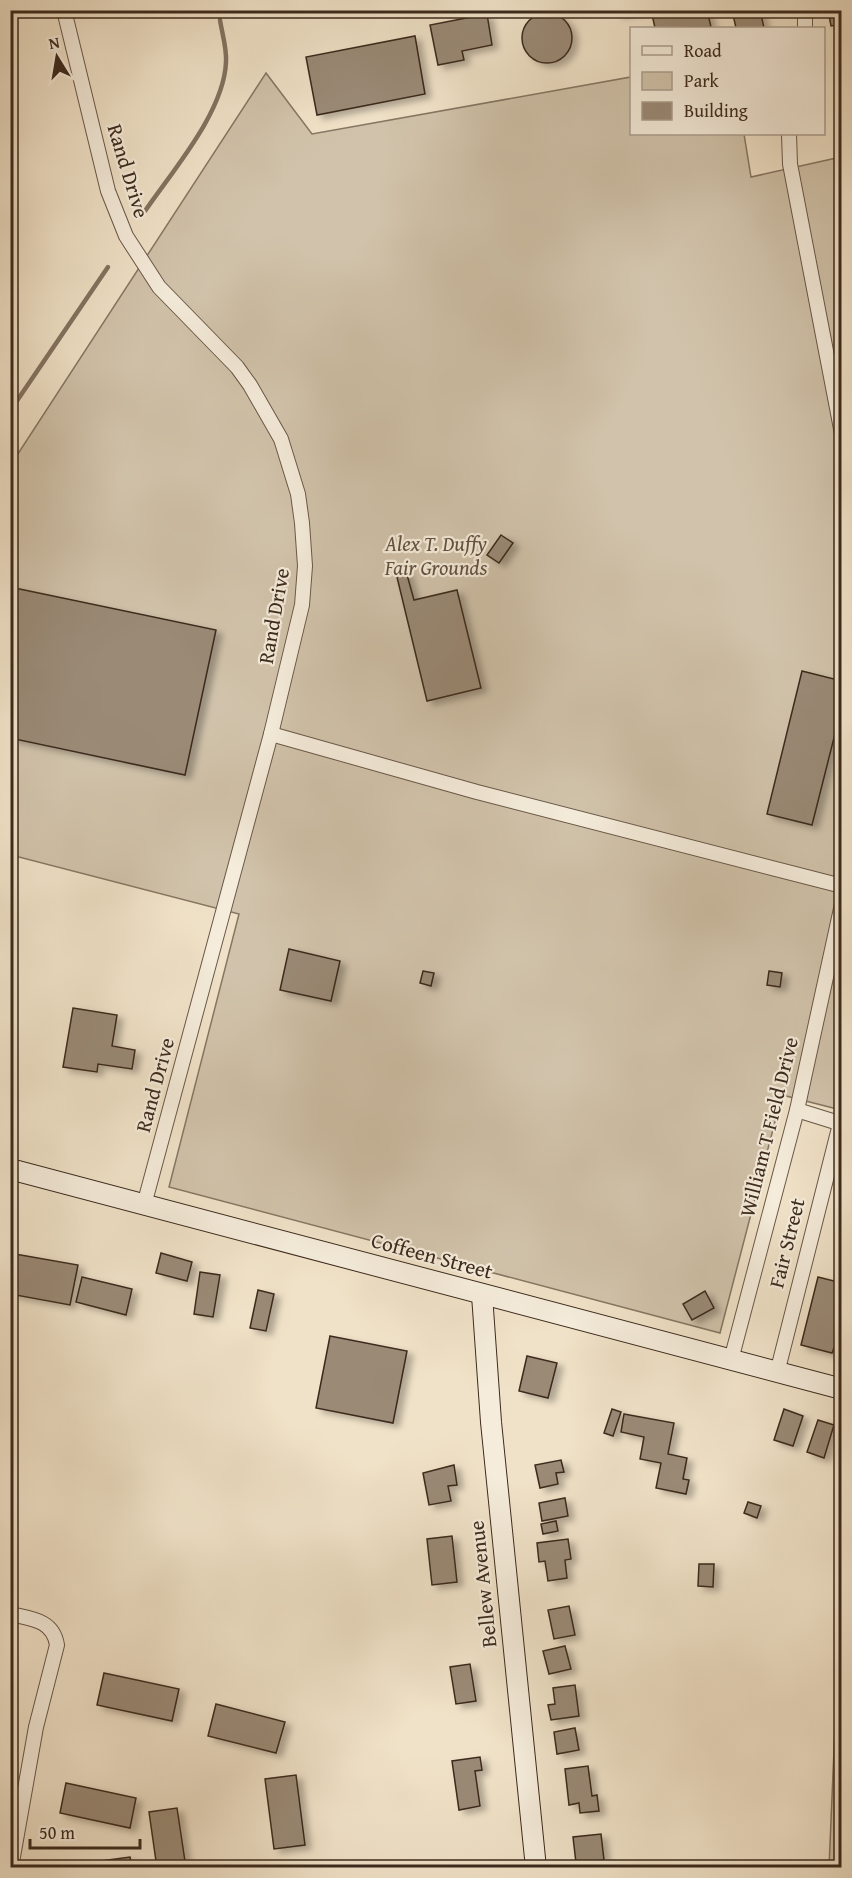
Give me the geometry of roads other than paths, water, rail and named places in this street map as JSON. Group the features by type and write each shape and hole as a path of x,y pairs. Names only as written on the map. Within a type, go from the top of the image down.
{"main road":[{"name":"Coffeen Street","path":"10,1169 842,1389"},
{"name":"Bellew Avenue","path":"482,1294 491,1422 536,1868"}],"street":[{"name":"Rand Drive","path":"64,10 108,191 126,236 159,287 237,368 250,385 281,439 298,494 305,566 302,604 271,734 144,1205"},
{"path":"805,10 805,27"},
{"path":"789,135 790,164 842,434"},
{"path":"271,734 466,789 842,886"},
{"name":"William T Field Drive","path":"731,1360 797,1110 842,904"},
{"path":"797,1110 841,1124"},
{"name":"Fair Street","path":"777,1373 841,1124"},
{"path":"10,1614 47,1624 55,1632 57,1645 36,1727 11,1868"}],"waterway":[{"path":"145,211 195,140 216,101 223,81 226,62 220,20"},
{"path":"10,411 108,267"}],"park label":[{"name":"Alex T. Duffy Fair Grounds","path":"436,556"}]}
